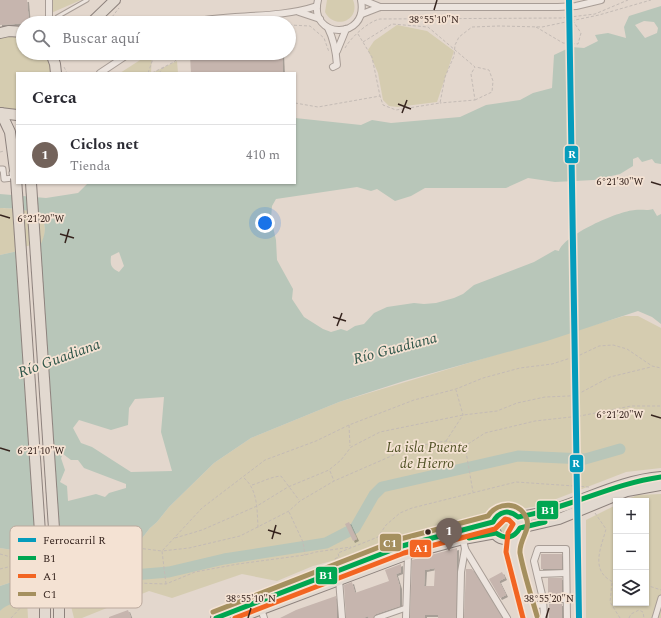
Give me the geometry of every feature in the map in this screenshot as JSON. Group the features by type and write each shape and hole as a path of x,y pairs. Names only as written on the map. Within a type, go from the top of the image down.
{"main road":[{"path":"101,16 117,4"},
{"path":"0,33 16,32"},
{"path":"55,60 57,72"},
{"path":"0,115 16,115"},
{"path":"0,115 10,132 16,178"},
{"path":"16,184 40,526"},
{"path":"31,184 54,526"},
{"path":"216,618 326,574 402,546 493,522 497,514 501,512 510,512 518,517 544,514 619,485 642,478 661,477"},
{"path":"238,618 263,613 339,579 408,554 500,536 559,518 627,491 661,485"},
{"path":"513,552 518,531 518,517"},
{"path":"493,522 500,536 513,552 530,618"}],"street":[{"path":"49,0 50,16"},
{"path":"362,14 362,0 380,7 558,7 576,6 601,0"},
{"path":"245,16 299,12 317,3 320,19"},
{"path":"328,28 340,30 346,29 353,26 362,14 380,7"},
{"path":"299,12 320,19 328,28 333,38 336,52 337,65 333,67"},
{"path":"336,52 339,41 346,29"},
{"path":"102,72 120,60"},
{"path":"0,115 6,125 8,134 13,178 4,179 3,169 0,169"},
{"path":"16,118 8,117 14,131 16,151"},
{"path":"460,618 461,572 464,544"},
{"path":"464,544 507,618"},
{"path":"544,618 543,602 534,561 538,549 566,549 567,618"},
{"path":"406,618 408,554"},
{"path":"538,574 566,573"},
{"path":"339,579 342,618"},
{"path":"655,618 661,598"},
{"path":"527,607 543,602 566,599"},
{"path":"377,618 406,608"}],"lane":[{"path":"59,16 87,0"}],"path":[{"path":"296,25 310,26 324,38 328,51 343,52 352,38 369,23 380,19 562,18 595,14 628,0"},
{"path":"440,103 445,77 454,56 454,45 459,37 472,27 535,26 573,21 651,0"},
{"path":"112,16 117,4"},
{"path":"535,26 563,43 578,44 581,33 573,21"},
{"path":"358,34 372,57 382,105 396,110 440,103 475,100 492,92 493,80 489,70 474,67 428,27 392,24 363,42"},
{"path":"148,72 153,60"},
{"path":"154,72 176,60"},
{"path":"160,72 164,66"},
{"path":"474,67 471,74 475,100"},
{"path":"296,103 318,107 380,96"},
{"path":"162,551 202,508 265,460 316,441 349,424 414,400 456,389 483,378 520,368 552,364 580,355 599,346 612,345 627,349 652,366 661,368"},
{"path":"175,538 202,530 257,506 288,487 329,470 341,460 350,447 380,432 463,415 496,411 545,397 568,396 580,393 610,377 652,366"},
{"path":"446,442 463,415 456,389"},
{"path":"142,549 162,551 189,548 240,536 289,511 300,501 334,481 412,446 446,442 465,446 485,433 535,421 580,416 630,406 661,406"},
{"path":"349,424 350,447"},
{"path":"465,446 473,492"},
{"path":"329,470 334,481"},
{"path":"252,485 264,482 272,477 280,476 300,501"},
{"path":"243,478 252,485 257,506 258,528"},
{"path":"142,583 166,584 195,572 266,559 305,555 351,547 378,537 386,525 400,513 412,508 516,482 596,488"},
{"path":"592,505 595,514 606,529 598,562 599,569 603,575 612,582 610,602 620,618"},
{"path":"289,511 303,542 305,555"},
{"path":"329,565 335,563 334,559 339,557 338,553 348,550 351,547"},
{"path":"162,551 166,584"},
{"path":"0,554 10,556"},
{"path":"0,569 10,566"},
{"path":"649,585 661,590"},
{"path":"629,618 631,614 639,610 643,612 644,618"}],"green space":[{"path":"52,0 81,0 51,13"},
{"path":"327,0 353,0 355,7 350,18 346,21 340,22 329,18 325,12"},
{"path":"397,25 427,31 454,51 437,102 397,107 389,106 383,100 378,73 368,50 374,41"},
{"path":"16,36 16,60 48,60 49,62 51,72 16,72 16,110 0,107 0,38"},
{"path":"140,60 152,60 151,72 122,72"},
{"path":"177,61 178,72 154,72"},
{"path":"0,208 19,209 35,214 41,218 44,224 45,233 42,244 0,255"},
{"name":"La isla Puente de Hierro","path":"624,316 638,316 661,328 661,468 626,472 538,506 521,509 510,502 489,508 481,521 313,566 277,581 242,574 172,598 149,591 142,594 142,538 169,507 214,463 251,438 339,402"},
{"path":"661,494 661,618 586,618 586,520 613,506 613,606 649,606 649,498 630,498 637,495"},
{"path":"506,516 512,519 515,525 512,531 506,534 500,531 497,525 500,519"},
{"path":"0,548 10,550 10,583 0,586"},
{"path":"10,604 10,608 27,608 28,618 0,618 0,611 5,605"},
{"name":"La isla Puente de Hierro","path":"72,608 107,608 82,618 74,618"}],"water":[{"name":"Río Guadiana","path":"661,6 661,164 655,163 652,159 642,162 638,157 633,159 633,166 620,174 594,180 555,182 528,178 506,188 425,188 411,196 395,201 377,189 371,191 357,187 276,199 272,206 271,218 276,240 277,260 293,289 292,299 304,317 323,329 331,332 341,329 347,331 355,326 364,324 374,313 387,307 414,303 436,303 454,298 463,294 474,285 534,262 555,250 559,251 563,245 581,231 605,219 627,211 653,209 657,216 661,214 661,324 652,317 638,311 547,341 404,381 339,402 251,438 214,463 169,507 142,538 142,526 10,526 10,550 0,548 0,255 27,249 41,244 45,233 44,224 41,218 35,214 19,209 0,208 0,194 46,198 78,193 87,184 296,184 296,118 361,125 372,120 391,123 460,117 486,105 520,100 533,93 552,88 554,55 571,47 584,48 598,41 595,35 608,33 626,38 624,27 629,16","holes":["644,21 654,22 658,28 657,33 645,38 635,25","119,252 124,266 119,272 114,269 111,262 111,256","164,397 161,432 172,471 131,472 92,447 81,443 73,428 79,420 111,430 128,425 129,408 135,399","63,454 71,460 78,460 84,468 126,484 126,488 109,493 105,497 96,494 68,501 67,486 60,482 65,470 61,458"]},
{"path":"10,583 10,605 0,611 0,586"}],"pier":[{"path":"38,243 57,526 36,526 17,249"}],"building":[{"path":"0,0 27,0 28,16 16,16 16,24 0,25"},
{"path":"190,60 282,60 283,72 191,72"},
{"path":"349,522 357,539 353,541 345,524"},
{"path":"457,548 456,618 438,618 438,615 425,615 425,618 410,618 412,560","holes":["435,568 434,586 424,586 425,570"]},
{"path":"541,554 562,554 562,569 541,569"},
{"path":"401,564 401,572 396,574 400,587 400,606 376,614 373,618 369,618 368,616 363,618 346,618 344,585 352,582 355,593 389,581 385,570"},
{"path":"466,569 472,569 502,618 464,618"},
{"path":"502,572 505,578 499,581 506,595 500,598 489,579"},
{"path":"548,578 562,578 562,594 548,594"},
{"path":"336,596 337,618 280,618 296,610"},
{"path":"549,604 562,604 562,618 549,618"},
{"path":"128,610 131,618 109,618 109,617"}],"waterway":[{"path":"142,574 169,572 224,559 326,543 355,528 374,495 382,487 518,456 585,459 620,449"}],"rail line":[{"name":"R","path":"569,0 579,618"}],"transit line":[{"name":"B1","path":"216,618 402,546 493,522 498,515 504,512 515,514 518,517 536,513 624,485 661,477"},
{"name":"C1","path":"213,612 400,539 488,516 497,508 509,505 520,509 527,520 528,524 521,544 520,553 537,616"},
{"name":"A1","path":"235,618 404,553 495,529 505,519 509,520 513,524 508,533 506,552 523,618"},
{"name":"B1","path":"469,538 496,533 503,537 510,537 520,528 545,522"}],"place":[{"name":"Ciclos net","path":"449,551"}]}
